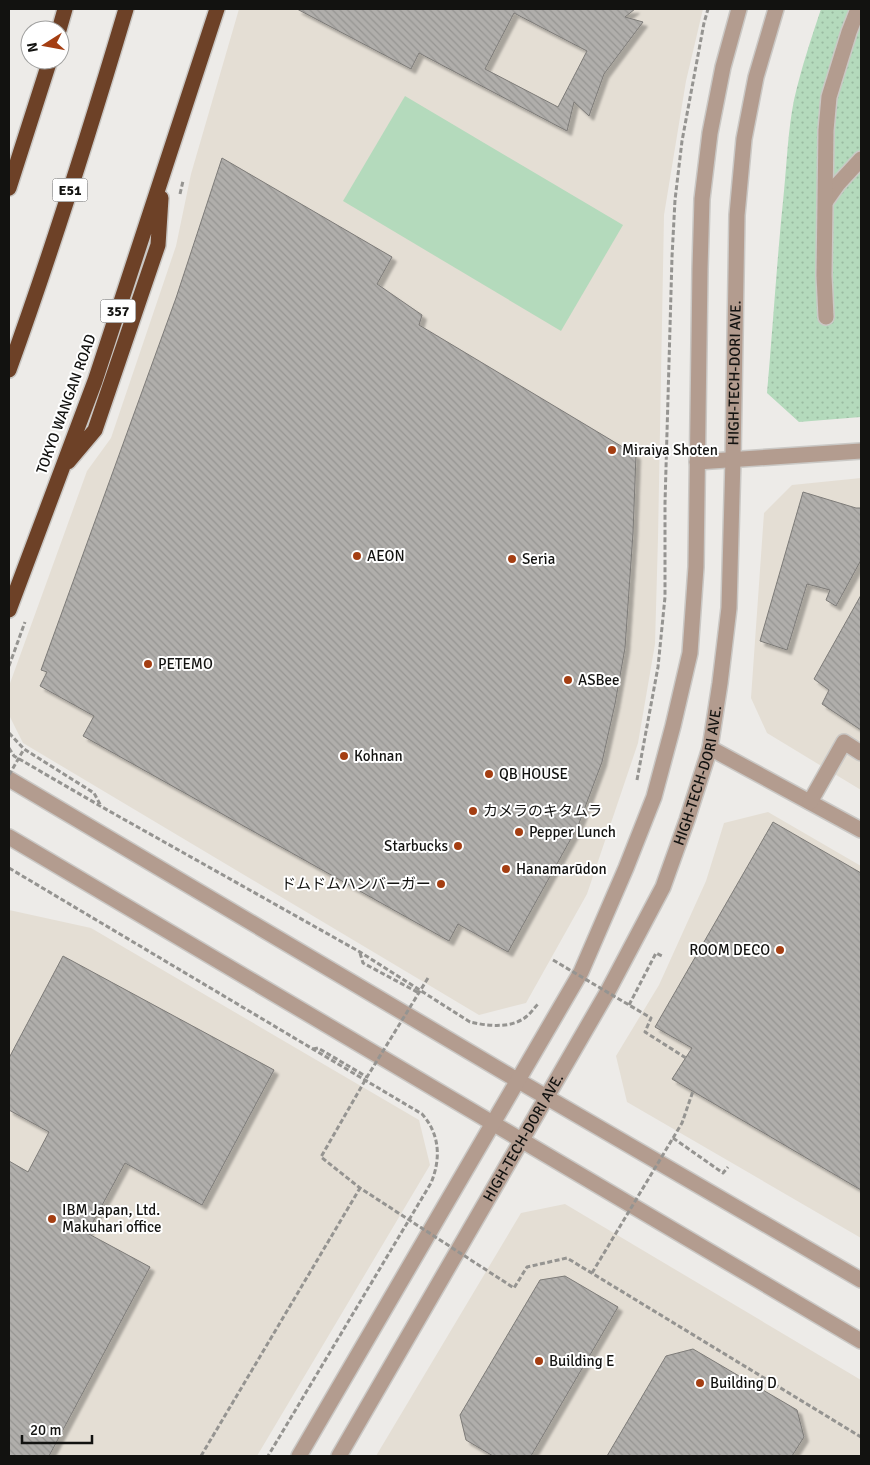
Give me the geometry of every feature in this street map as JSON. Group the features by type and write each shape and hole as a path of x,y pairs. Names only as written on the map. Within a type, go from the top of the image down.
{"highway":[{"name":"E51","path":"9,370 37,293 126,9"},
{"name":"TOKYO WANGAN ROAD","path":"9,610 95,382 218,9"},
{"path":"9,188 47,70"}],"street":[{"path":"300,1456 580,972 626,868 654,796 690,653 696,568 702,199 710,133 723,67 740,9"},
{"name":"HIGH-TECH-DORI AVE.","path":"339,1456 608,991 663,887 710,748 729,608 738,205 744,139 754,86 776,9"},
{"path":"826,317 824,276 826,130 829,97 855,32 858,9"},
{"path":"826,201 838,184 861,159"},
{"path":"697,462 861,451"},
{"path":"810,802 844,742 861,753"},
{"path":"710,748 861,830"},
{"path":"9,779 517,1080 861,1280"},
{"path":"9,837 861,1341"}],"path":[{"path":"636,783 658,667 665,597 665,503 675,200 682,141 708,9"},
{"path":"9,733 24,749 94,793 102,807"},
{"path":"9,748 14,756 360,952 470,1022 492,1026 512,1023 525,1018 542,1000"},
{"path":"9,775 24,749"},
{"path":"9,868 422,1114 430,1124 438,1152 436,1172 431,1183 268,1456"},
{"path":"360,952 363,964 419,993"},
{"path":"629,1005 656,953 662,956"},
{"path":"552,960 652,1018 645,1032 686,1058"},
{"path":"559,970 564,962"},
{"path":"428,978 320,1157 360,1188 514,1288 527,1266 567,1258 861,1436"},
{"path":"313,1049 318,1048 367,1077"},
{"path":"592,1273 682,1123 693,1091"},
{"path":"673,1138 723,1173 728,1166"},
{"path":"202,1456 360,1188"}],"shaded area":[{"path":"239,9 703,9 686,81 664,215 655,644 638,743 587,894 526,1003 479,1015 23,743 9,715 9,686 87,471 111,438 176,246 191,174"},
{"path":"861,478 861,790 767,733 751,698 764,513 792,485"},
{"name":"ROOM DECO","path":"768,812 861,866 861,1238 627,1102 616,1056 659,985 706,881 724,823"},
{"path":"9,910 91,928 419,1120 430,1165 257,1456 9,1456"},
{"path":"565,1204 861,1380 861,1456 376,1456 521,1213"}],"green space":[{"path":"821,9 861,9 861,417 799,422 767,393 790,123 800,77"},
{"path":"405,96 623,225 561,331 343,201"}],"building":[{"path":"297,9 635,9 625,17 643,22 604,74 589,116 574,102 567,131 419,53 411,69","holes":["514,13 587,51 558,107 485,69"]},
{"name":"AEON","path":"222,158 392,257 377,284 422,315 419,325 636,455 625,648 602,762 578,826 508,952 458,924 449,941 83,736 94,716 40,686 47,672 41,670 176,298"},
{"path":"803,492 861,508 861,560 836,606 826,600 830,590 807,584 787,650 760,641"},
{"path":"861,595 861,730 822,704 829,690 814,679"},
{"name":"ROOM DECO","path":"773,822 861,873 861,1190 672,1079 692,1048 655,1027"},
{"name":"IBM Japan, Ltd. Makuhari office","path":"63,956 274,1070 202,1205 125,1163 87,1233 150,1267 49,1456 9,1456 9,1161 28,1172 49,1132 9,1110 9,1058"},
{"name":"Building E","path":"565,1276 618,1307 531,1456 493,1456 466,1440 460,1415 540,1280"},
{"name":"Building D","path":"693,1349 797,1410 804,1437 792,1456 607,1456 666,1356"}],"place":[{"name":"Miraiya Shoten","path":"612,450"},
{"name":"AEON","path":"357,556"},
{"name":"Seria","path":"512,559"},
{"name":"PETEMO","path":"148,664"},
{"name":"ASBee","path":"568,680"},
{"name":"Kohnan","path":"344,756"},
{"name":"QB HOUSE","path":"489,774"},
{"name":"カメラのキタムラ","path":"473,811"},
{"name":"Pepper Lunch","path":"519,832"},
{"name":"Starbucks","path":"458,846"},
{"name":"Hanamarūdon","path":"506,869"},
{"name":"ドムドムハンバーガー","path":"441,884"},
{"name":"ROOM DECO","path":"780,950"},
{"name":"IBM Japan, Ltd. Makuhari office","path":"52,1219"},
{"name":"Building E","path":"539,1361"},
{"name":"Building D","path":"700,1383"}]}
